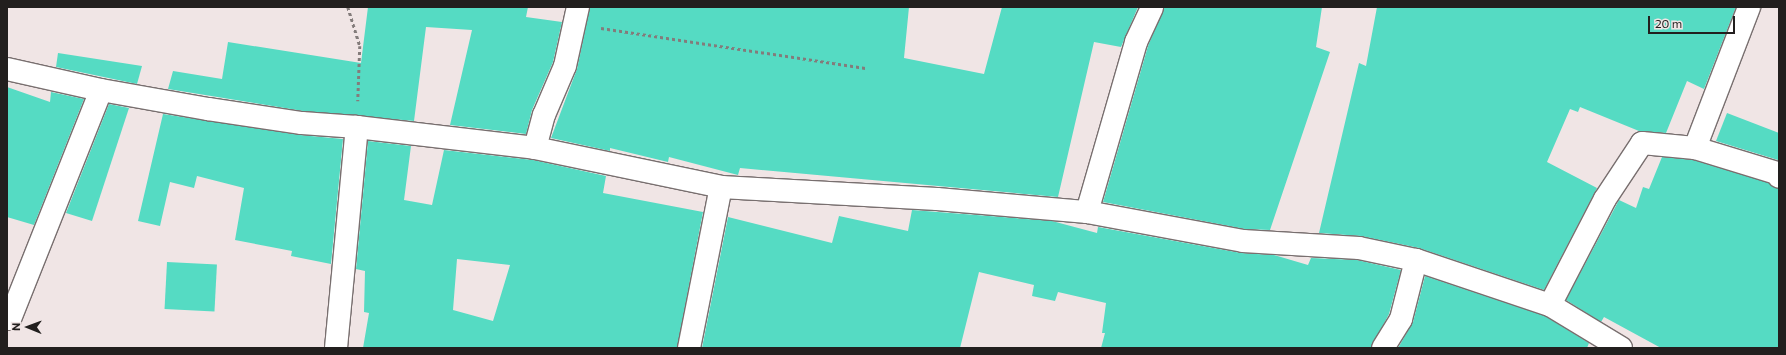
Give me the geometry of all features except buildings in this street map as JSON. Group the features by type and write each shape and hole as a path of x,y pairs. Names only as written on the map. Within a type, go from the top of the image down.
{"street":[{"path":"1087,212 1136,42 1152,7"},
{"path":"1695,148 1749,7"},
{"path":"535,148 544,115 565,66 577,15"},
{"path":"7,69 101,90 302,123 357,127 535,148 721,186 937,198 1087,212 1243,241 1359,248 1416,260 1550,305 1621,348"},
{"path":"7,318 10,319 101,90"},
{"path":"336,348 357,127"},
{"path":"1550,305 1605,199 1642,143 1695,148 1777,173 1779,177"},
{"path":"689,348 721,186"},
{"path":"1383,348 1402,319 1416,260"}],"path":[{"path":"348,7 360,46 357,127"},
{"path":"577,15 867,68"}]}
